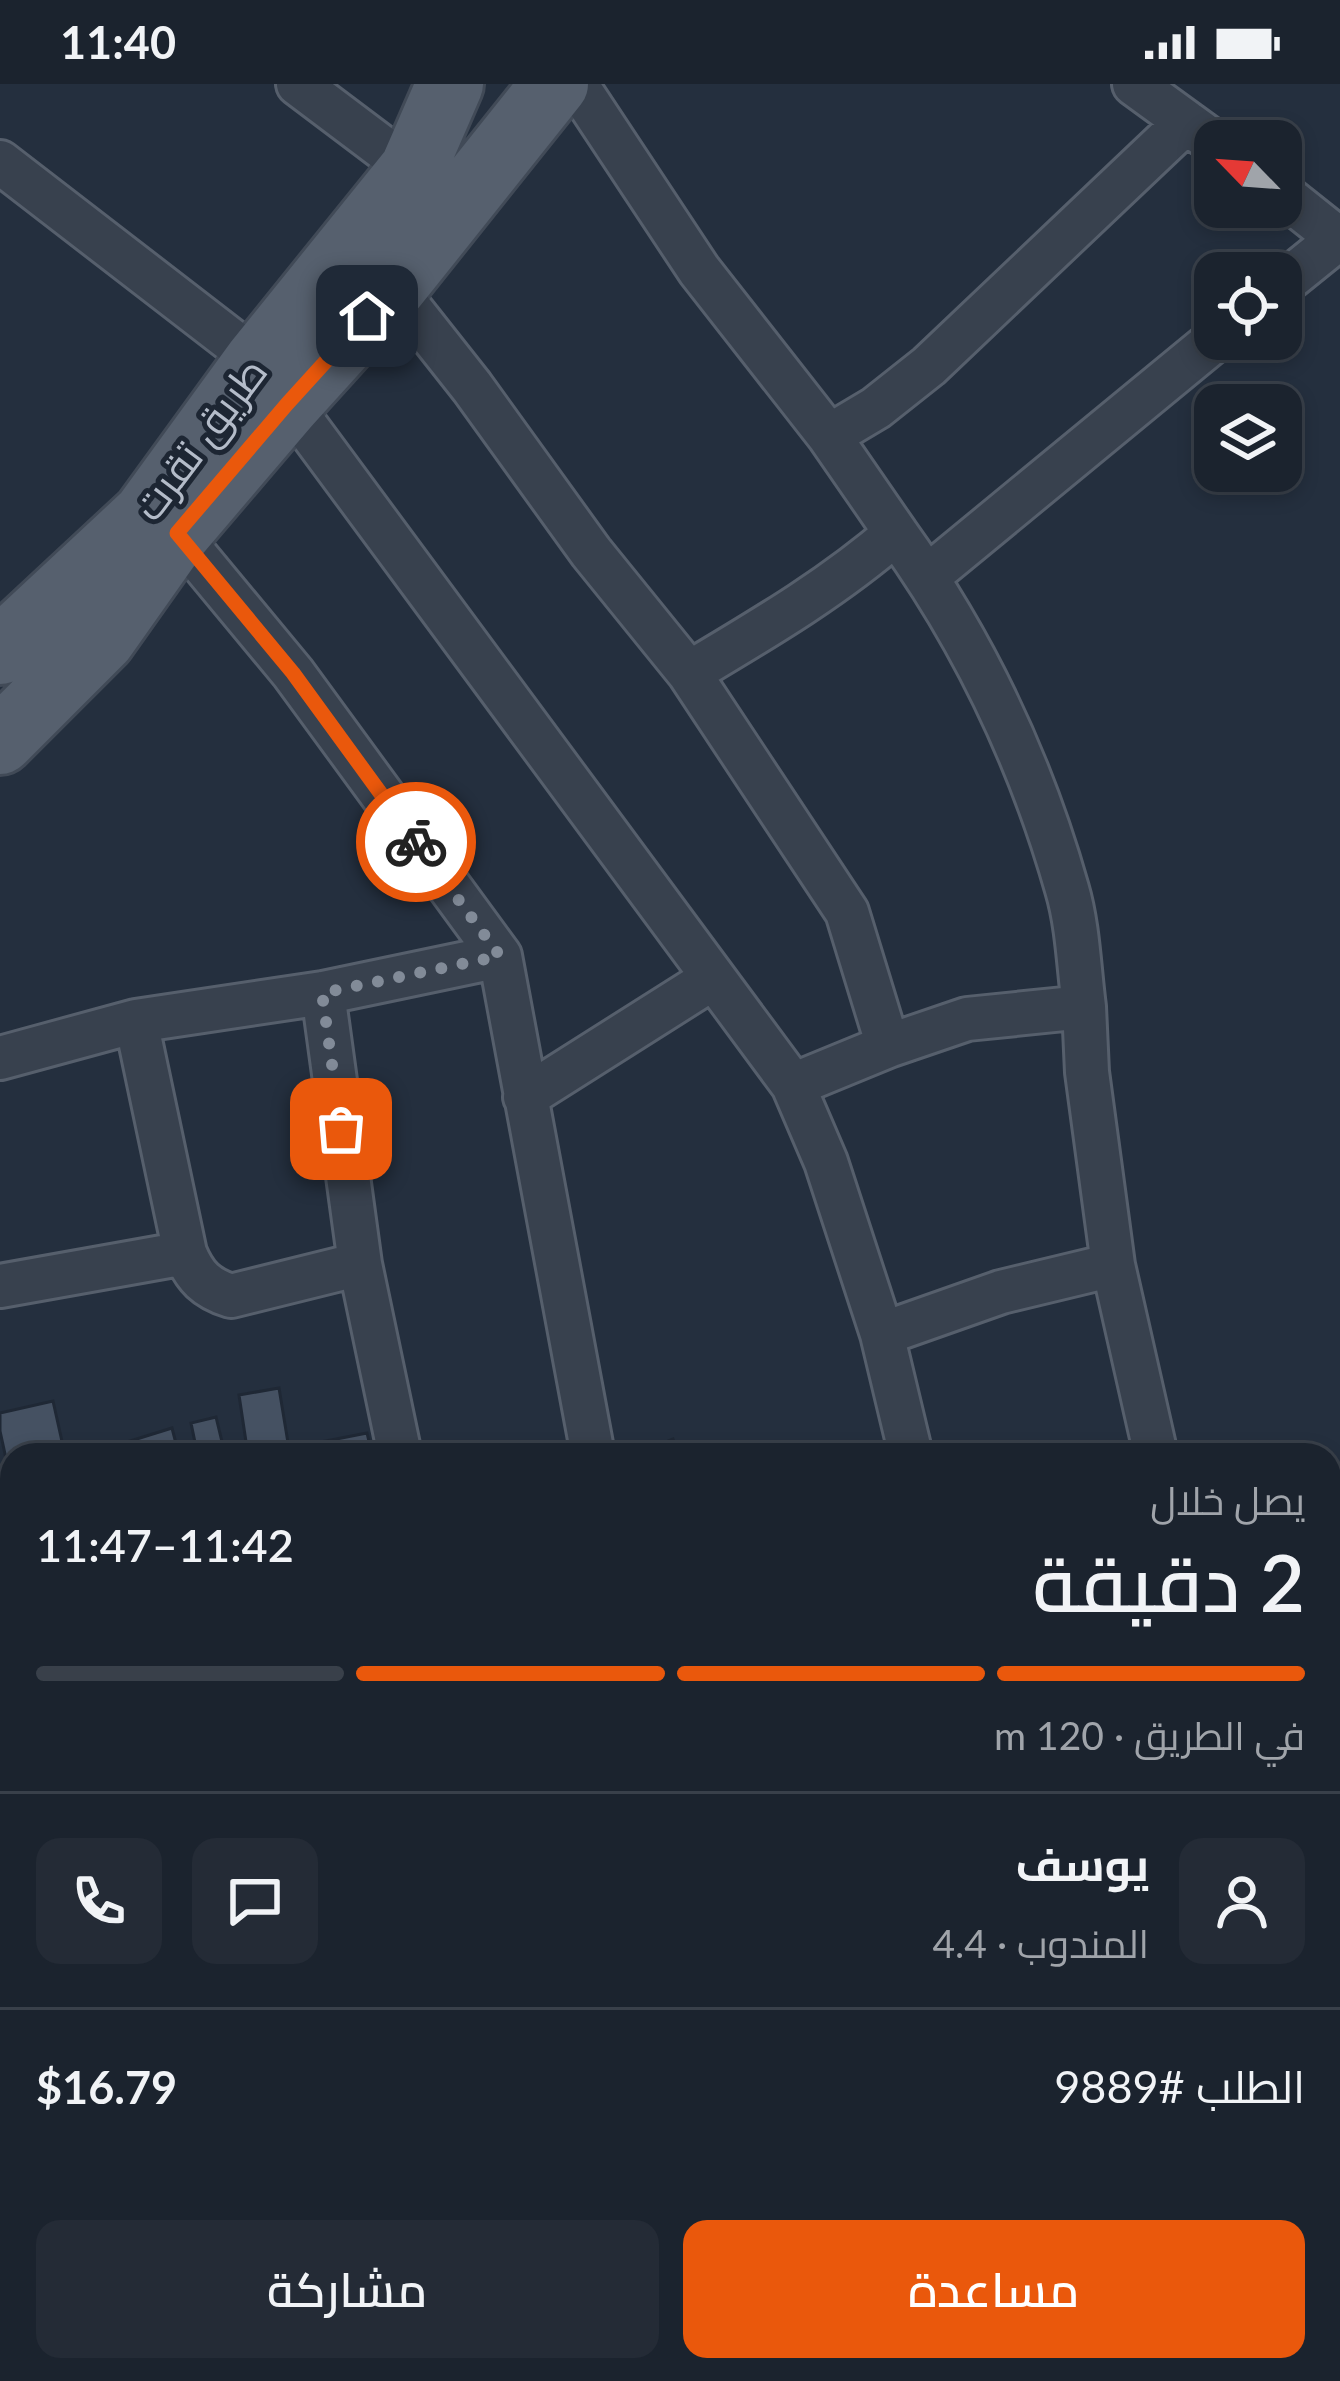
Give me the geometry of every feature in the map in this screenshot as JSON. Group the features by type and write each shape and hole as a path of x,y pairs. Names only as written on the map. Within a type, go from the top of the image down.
{"main road":[{"name":"طريق تقرت","path":"0,741 102,639 177,533 273,382 393,287 435,187 450,84"},
{"name":"طريق تقرت","path":"0,651 146,515 273,382 435,187 583,90"}],"street":[{"path":"298,84 435,187"},
{"path":"1134,84 1194,128"},
{"path":"583,90 699,270 829,436 928,577 992,691 1033,787 1069,893 1113,1265 1153,1443"},
{"path":"829,436 876,408 929,366 1194,137"},
{"path":"0,162 273,382 793,1085 826,1162 881,1334 908,1443"},
{"path":"1302,210 1339,239 1302,268"},
{"path":"393,287 591,552 689,673 847,912 888,1046"},
{"path":"928,577 1194,357"},
{"path":"177,533 293,673 500,956 591,1443"},
{"path":"689,673 815,596 896,533"},
{"path":"0,1058 136,1021 322,993 500,956"},
{"path":"525,1097 713,978"},
{"path":"322,993 360,1264 397,1443"},
{"path":"793,1085 967,1019 1084,1007"},
{"path":"136,1021 193,1274 213,1290 231,1296 360,1264"},
{"path":"0,1286 185,1253"},
{"path":"881,1334 1001,1292 1113,1265"}],"building":[{"path":"279,1388 288,1443 246,1443 239,1395"},
{"path":"53,1401 62,1443 3,1443 0,1413"},
{"path":"216,1417 222,1443 195,1443 191,1423"},
{"path":"172,1428 176,1443 127,1443"},
{"path":"367,1433 369,1443 316,1443"}],"way so far":[{"path":"341,1129 322,993 500,956 416,842"}],"route":[{"path":"367,316 177,533 293,673 416,842"}]}
